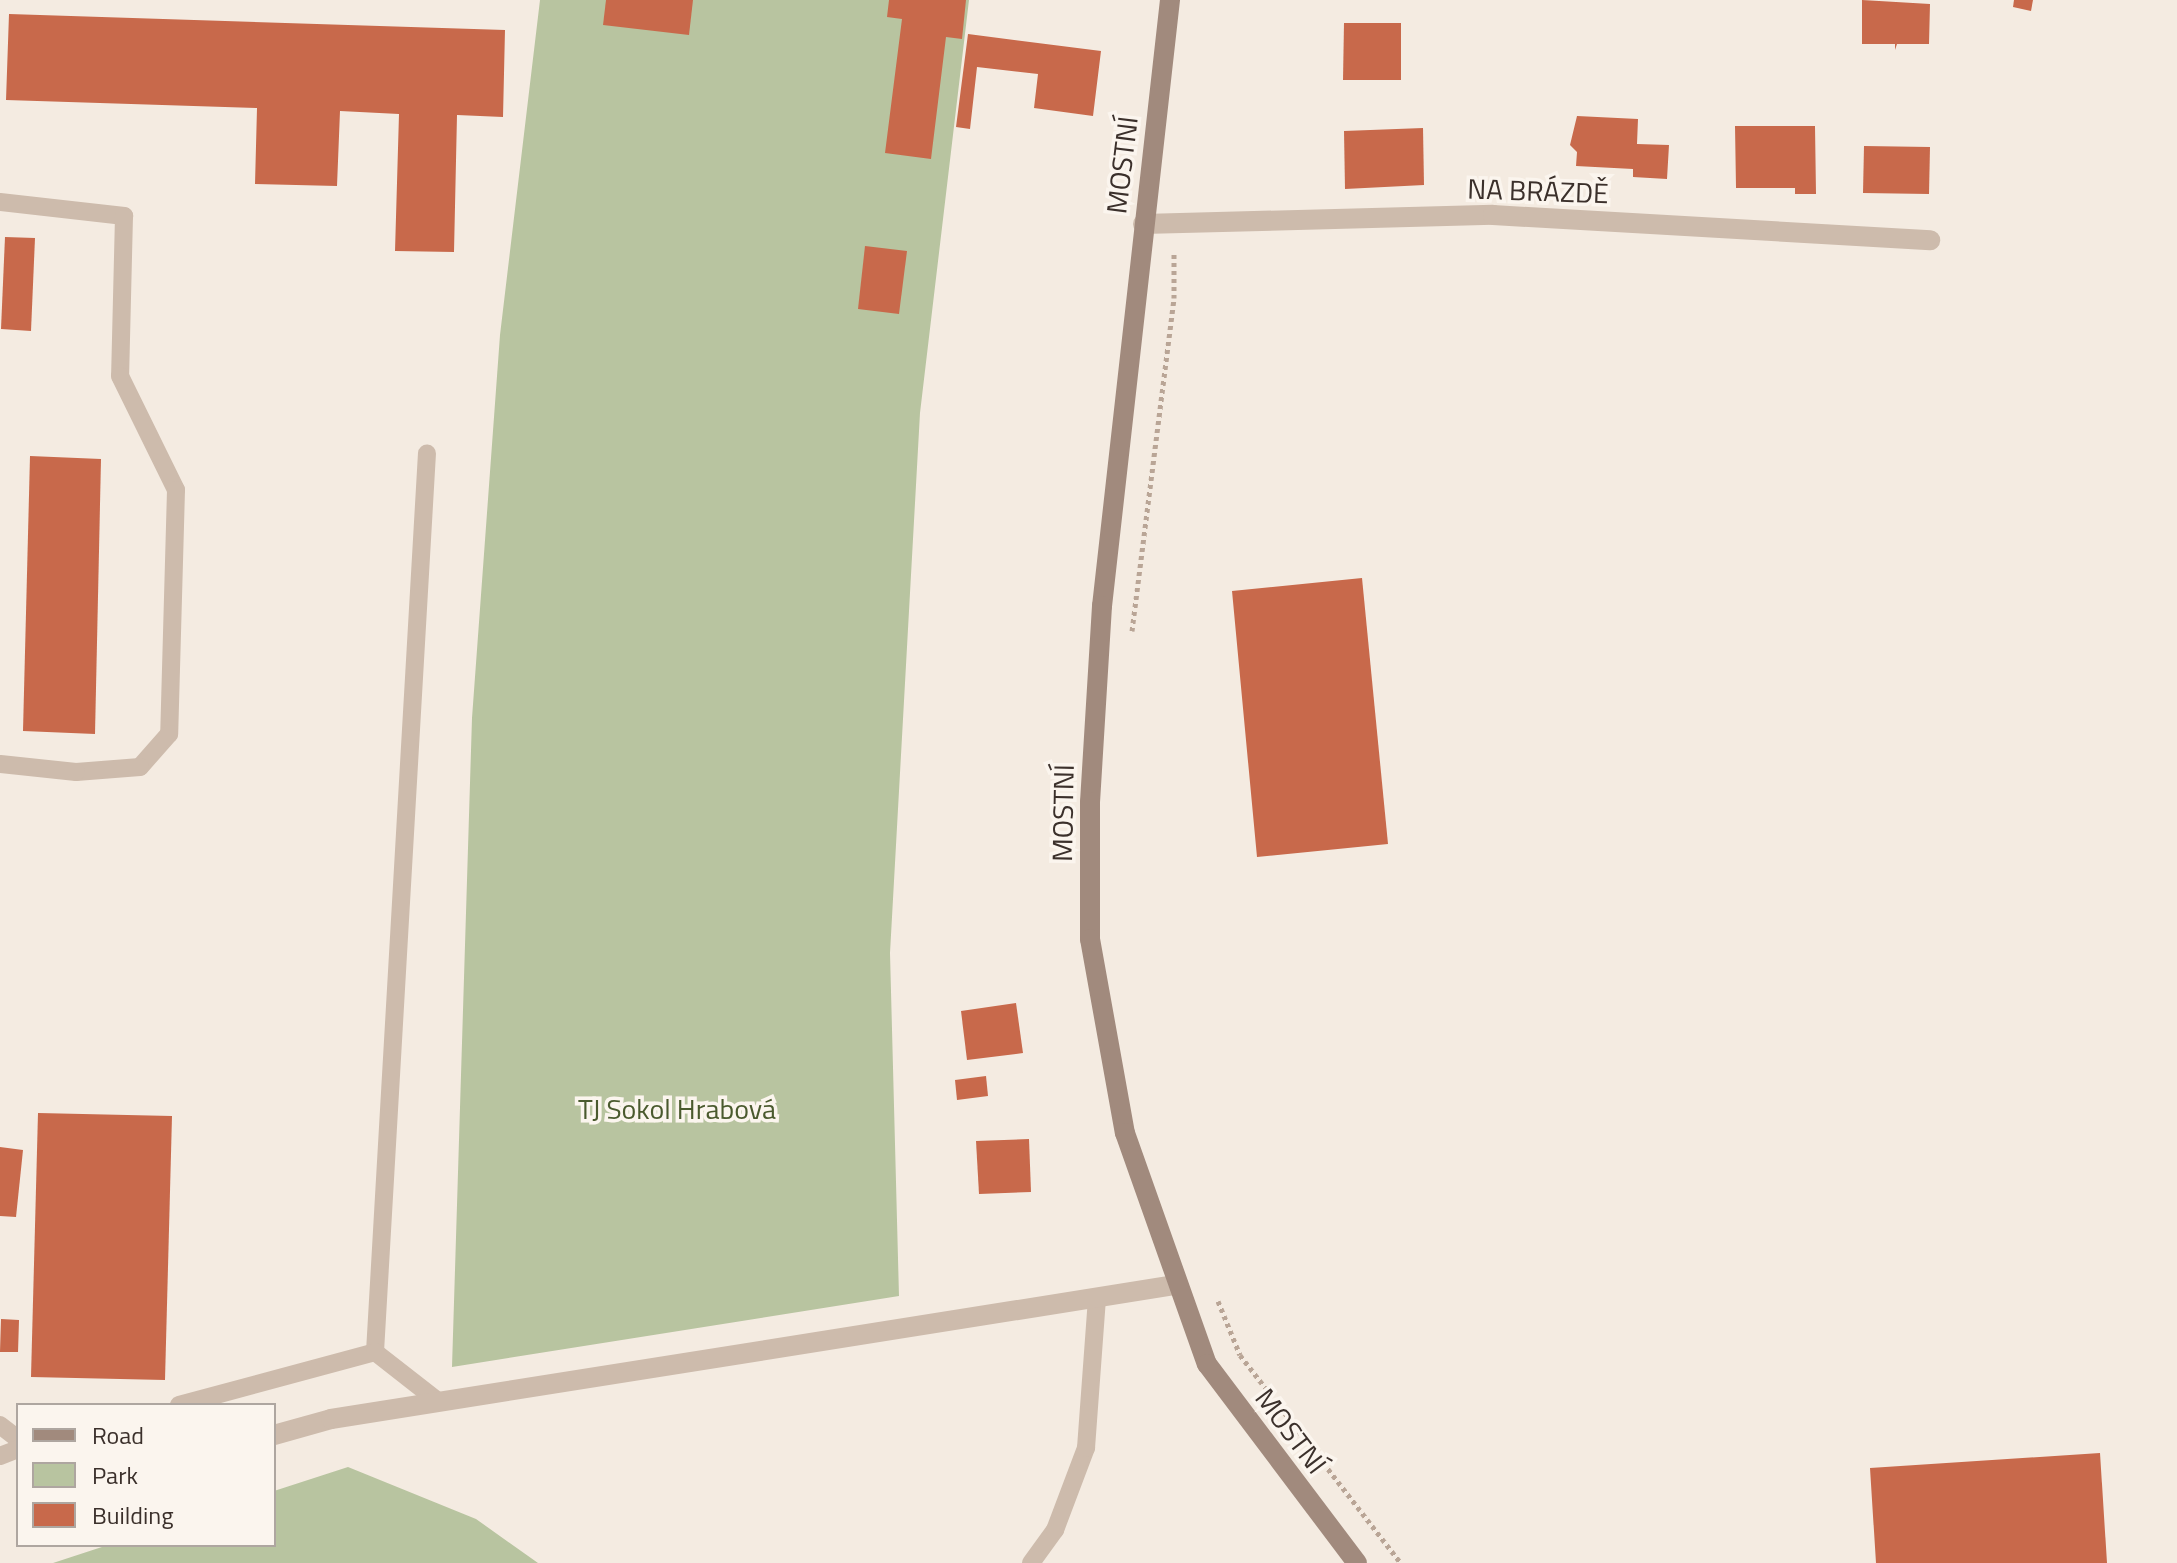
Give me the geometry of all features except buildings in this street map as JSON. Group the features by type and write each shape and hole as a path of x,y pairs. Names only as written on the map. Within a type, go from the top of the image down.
{"main road":[{"name":"MOSTNÍ","path":"1170,0 1102,606 1090,802 1090,939 1125,1133 1175,1285 1207,1364 1357,1563"}],"street":[{"name":"NA BRÁZDĚ","path":"1143,224 1493,215 1930,240"},
{"path":"276,1434 331,1419 1175,1285"}],"lane":[{"path":"0,202 124,216 120,376 176,490 169,734 140,767 76,772 0,764"},
{"path":"375,1352 427,454"},
{"path":"1031,1563 1055,1530 1086,1448 1097,1298"},
{"path":"375,1352 439,1402"},
{"path":"186,1403 375,1352"},
{"path":"0,1425 16,1437"}],"path":[{"path":"1131,646 1174,298 1174,222"},
{"path":"1212,1285 1240,1355 1401,1563"}],"green space":[{"name":"TJ Sokol Hrabová","path":"540,0 969,0 920,413 890,953 899,1296 452,1367 472,718 500,335"},
{"path":"348,1467 476,1519 538,1563 53,1563 102,1547 276,1547 276,1490"}]}
